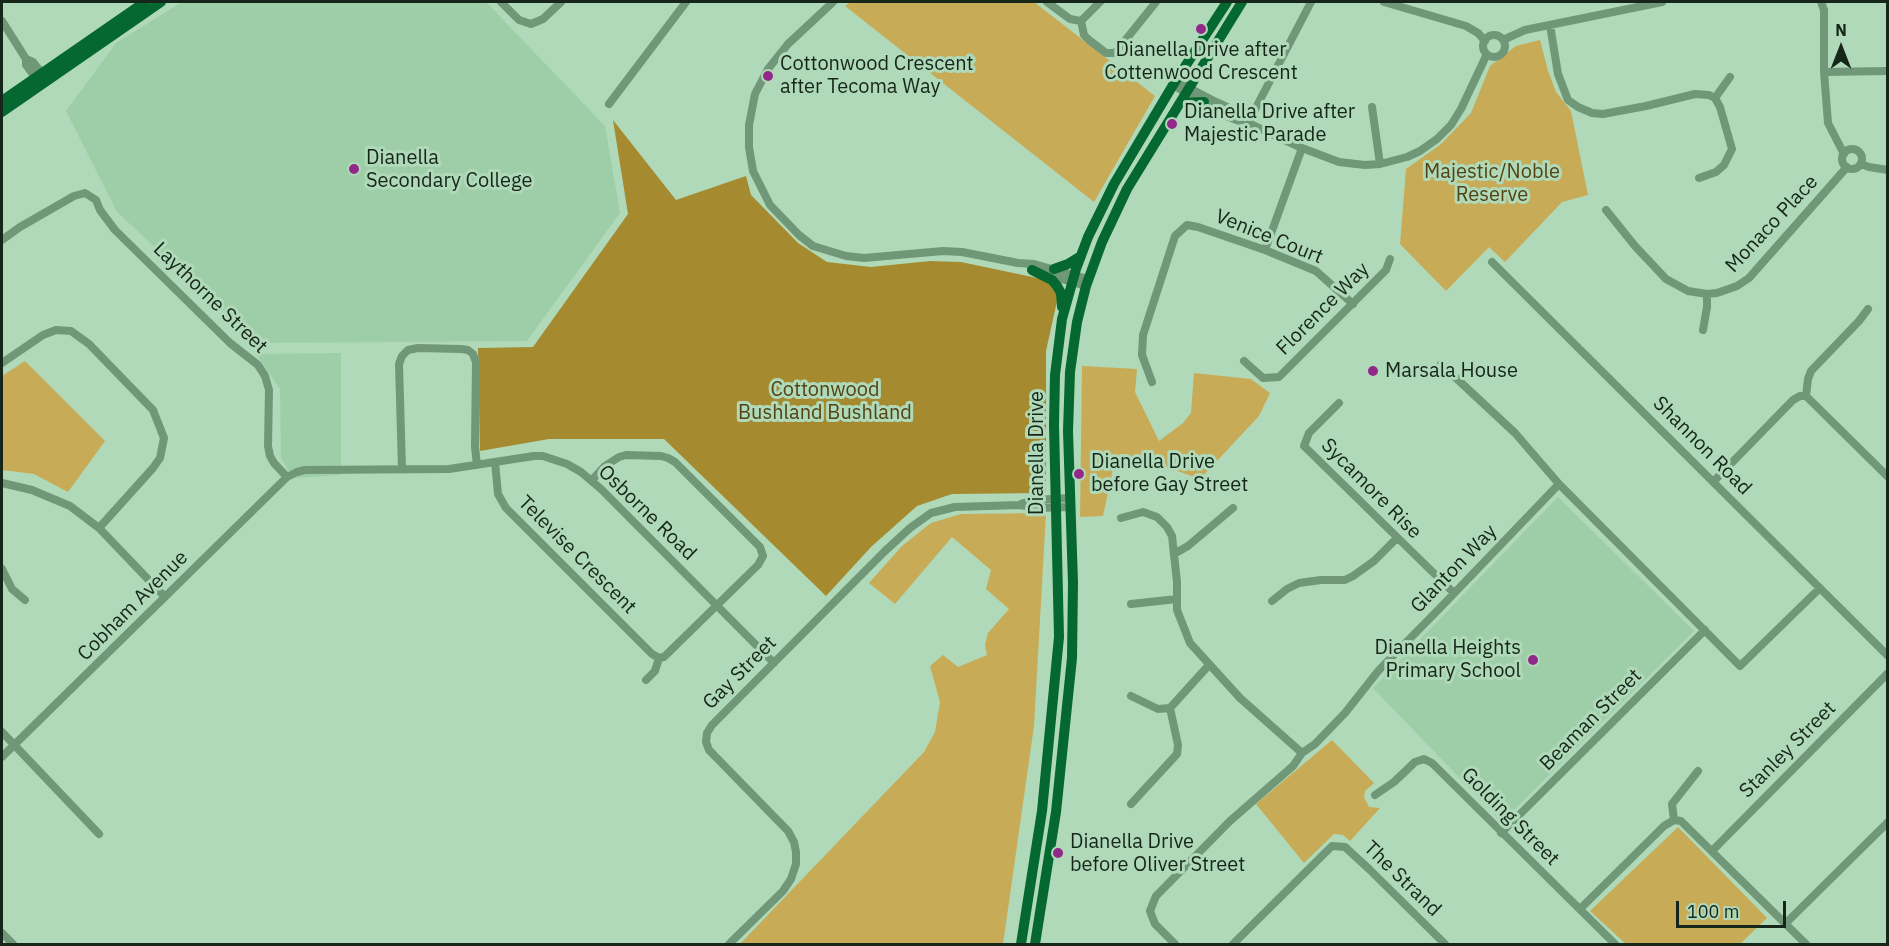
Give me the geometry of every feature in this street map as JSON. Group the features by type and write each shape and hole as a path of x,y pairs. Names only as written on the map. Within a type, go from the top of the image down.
{"main road":[{"path":"2,112 41,79 145,2"},
{"path":"2,101 41,79 161,2"},
{"name":"Dianella Drive","path":"1020,945 1042,812 1055,690 1059,620 1055,503 1055,375 1062,319 1088,237 1114,184 1174,83 1227,2"},
{"name":"Dianella Drive","path":"1035,945 1056,812 1071,668 1073,610 1068,431 1070,372 1077,322 1087,282 1102,242 1127,189 1242,2"},
{"path":"1181,103 1204,102"},
{"path":"1054,269 1081,256"},
{"path":"1032,270 1052,280 1057,286 1062,300 1062,319"}],"street":[{"path":"501,2 519,20 531,24 543,19 561,2"},
{"path":"609,104 686,2"},
{"path":"832,2 788,44 768,69 755,94 749,125 749,147 753,171 770,205 813,246 830,252 864,258 943,251 1034,264 1054,269 1074,278"},
{"path":"1047,2 1065,16 1081,21"},
{"path":"1081,21 1100,2"},
{"path":"1081,21 1084,35 1089,40 1106,53 1115,53 1156,2"},
{"path":"1246,122 1311,2"},
{"path":"1384,2 1466,26 1478,33 1485,41"},
{"path":"1503,40 1516,33 1662,2"},
{"path":"1821,2 1824,22 1824,72 1828,123 1844,154 1843,161 1847,167 1855,168 1861,164 1862,156 1857,150 1850,149 1844,154"},
{"path":"2,21 26,59 26,65 41,79"},
{"path":"1550,25 1558,74 1568,100 1578,107 1592,113 1603,114 1702,93 1715,98 1720,107 1732,149 1724,165 1716,172 1699,178"},
{"path":"1499,36 1505,45 1502,53 1495,57 1487,54 1483,46 1485,41 1488,37 1499,36"},
{"path":"1174,83 1223,115 1246,122 1302,148 1340,162 1380,164 1420,151 1451,125 1487,54"},
{"path":"1824,72 1887,71"},
{"path":"1715,98 1730,77"},
{"path":"1188,91 1227,107 1246,122"},
{"path":"1372,107 1380,164"},
{"path":"1266,250 1302,148"},
{"path":"1861,164 1887,170"},
{"name":"Monaco Place","path":"1707,294 1727,291 1749,278 1847,167"},
{"name":"Laythorne Street","path":"2,240 65,201 85,193 96,200 107,219 124,238 230,343 258,365 265,376 269,390 268,446 270,456 274,464 287,477"},
{"path":"1606,210 1666,279 1688,291 1707,294 1703,330"},
{"name":"Venice Court","path":"1152,382 1142,355 1143,335 1176,236 1187,225 1198,226 1266,250 1316,271 1353,304"},
{"name":"Florence Way","path":"1244,361 1263,378 1279,377 1386,270 1390,259"},
{"name":"Shannon Road","path":"1492,261 1887,656"},
{"path":"1018,263 1032,270 1087,282"},
{"path":"1806,396 1811,370 1868,309"},
{"path":"2,363 43,335 56,330 71,331 89,344 153,410 164,438 160,458 99,528"},
{"path":"402,469 399,364 408,350 418,348 461,349 473,354 476,362 477,465"},
{"path":"1441,364 1515,433 1559,484 1740,666 1820,588"},
{"path":"1714,481 1793,400 1800,396 1806,396 1887,477"},
{"name":"Sycamore Rise","path":"1339,403 1309,433 1305,446 1454,593"},
{"name":"Osborne Road","path":"287,477 297,472 315,469 449,469 534,456 543,456 567,464 592,480 774,663"},
{"path":"592,480 605,466 619,457 661,456 675,462 760,547 763,556 758,565 718,606 669,654 659,658 656,671 646,680"},
{"name":"Televise Crescent","path":"495,462 498,494 506,508 652,654 659,658"},
{"name":"Cobham Avenue","path":"2,757 287,477"},
{"path":"2,483 32,490 70,506 99,528 165,597"},
{"name":"Glanton Way","path":"1175,945 1155,924 1150,911 1156,896 1230,821 1293,766 1302,753 1315,744 1345,713 1379,670 1559,484"},
{"name":"Gay Street","path":"729,945 783,891 791,879 796,864 796,852 788,831 709,750 706,742 707,733 712,725 884,552 910,528 931,513 955,507 1020,505 1038,508 1055,503 1071,503"},
{"path":"1174,554 1188,546 1233,508"},
{"path":"1121,518 1143,512 1157,517 1167,526 1172,536 1177,582 1177,610 1190,643 1240,698 1302,753"},
{"path":"1272,602 1287,589 1299,583 1345,580 1353,576 1374,561 1397,538"},
{"path":"2,569 12,589 25,600"},
{"path":"1131,604 1177,599"},
{"name":"Beaman Street","path":"1501,833 1705,630"},
{"path":"1131,696 1158,709 1170,708 1209,665"},
{"name":"Stanley Street","path":"1712,850 1887,673"},
{"path":"1131,804 1177,754 1178,745 1170,708"},
{"path":"2,732 99,834"},
{"name":"Golding Street","path":"1375,795 1394,782 1414,762 1424,759 1432,763 1614,945"},
{"path":"1674,820 1672,804 1698,771"},
{"path":"1580,909 1664,826 1674,820 1681,821 1806,945"},
{"path":"1785,924 1887,822"},
{"name":"The Strand","path":"1233,945 1332,846 1346,848 1370,869 1445,945"},
{"path":"2,933 13,945"}],"shaded area":[{"name":"Dianella Secondary College","path":"182,2 486,2 605,126 620,213 527,341 258,343 117,212 66,111 116,43"},
{"path":"341,353 341,475 293,478 281,458 280,389 256,354"},
{"name":"Dianella Heights Primary School","path":"1558,497 1694,631 1502,822 1373,688"}],"green space":[{"path":"850,2 1034,2 1155,96 1094,202 845,6"},
{"name":"Majestic/Noble Reserve","path":"1540,40 1556,92 1571,111 1588,195 1562,202 1505,262 1489,247 1446,291 1400,244 1406,169 1441,144 1471,113 1490,66 1516,46"},
{"name":"Cottonwood Bushland Bushland","path":"613,120 676,200 746,176 751,195 798,243 827,262 871,267 930,261 961,262 1061,283 1046,351 1046,493 952,494 917,506 871,547 826,596 664,439 549,439 480,451 478,348 533,347 628,214"},
{"path":"25,361 105,441 68,492 34,474 2,470 2,376"},
{"path":"1082,366 1137,369 1135,392 1159,441 1183,423 1191,413 1194,373 1251,379 1270,393 1259,416 1200,479 1166,467 1116,455 1103,516 1080,517"},
{"path":"1046,513 1034,726 1003,944 740,944 924,752 935,732 940,702 930,666 943,655 958,667 987,655 985,645 988,633 1009,609 986,589 991,570 952,537 895,604 869,583 902,546 931,523 961,514"},
{"path":"1332,740 1374,783 1365,791 1364,797 1369,807 1380,808 1350,841 1343,835 1334,834 1304,863 1256,804"},
{"path":"1678,827 1767,918 1740,944 1626,944 1590,911"}],"place":[{"name":"Dianella Drive after Cottenwood Crescent","path":"1201,29"},
{"name":"Cottonwood Crescent after Tecoma Way","path":"768,76"},
{"name":"Dianella Drive after Majestic Parade","path":"1172,124"},
{"name":"Dianella Secondary College","path":"354,169"},
{"name":"Marsala House","path":"1373,371"},
{"name":"Dianella Drive before Gay Street","path":"1079,474"},
{"name":"Dianella Heights Primary School","path":"1533,660"},
{"name":"Dianella Drive before Oliver Street","path":"1058,853"}]}
